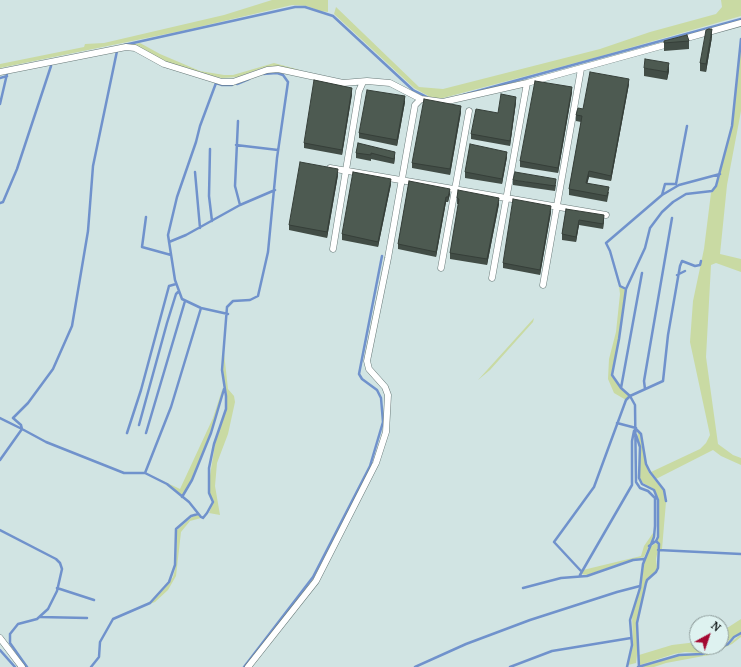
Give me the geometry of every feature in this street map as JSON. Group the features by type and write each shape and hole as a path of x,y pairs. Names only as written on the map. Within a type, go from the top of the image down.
{"street":[{"path":"0,72 126,47 135,48 164,64 222,82 233,82 267,70 278,69 343,83 390,83 421,99 432,102 449,101 581,69 741,23"},
{"path":"543,286 581,69"},
{"path":"334,249 359,91 363,82"},
{"path":"492,278 527,83"},
{"path":"248,667 316,581 376,463 386,432 388,396 382,384 369,369 367,361 415,105 421,99"},
{"path":"441,268 469,112"},
{"path":"325,167 606,215"},
{"path":"0,638 22,667"}],"green space":[{"path":"272,0 328,0 328,12 320,11 307,6 292,5 186,30 0,68 0,64 84,47 85,44 104,43 224,15"},
{"path":"721,0 741,0 741,16 594,58 443,98 432,98 414,88 334,14 336,7 419,87 443,89 600,49 650,32 716,14 722,7"},
{"path":"741,42 741,111 727,185 720,254 741,259 741,272 716,263 711,265 706,357 718,444 733,455 741,458 741,465 721,456 713,450 656,479 651,472 700,449 706,443 710,435 690,342 693,301 704,249 711,193 717,186 732,126"},
{"path":"140,43 160,54 200,71 233,75 274,63 300,70 277,67 262,68 238,77 222,78 198,73 168,63 130,45"},
{"path":"619,286 625,290 619,339 611,375 621,389 629,396 626,400 614,393 608,379 609,359 616,332 620,294"},
{"path":"534,318 533,322 490,370 478,380"},
{"path":"224,353 228,389 234,396 235,402 228,434 217,463 215,486 220,515 209,513 214,501 209,493 209,482 215,444 226,410 227,397 223,371"},
{"path":"223,387 219,408 210,433 192,480 182,496 167,484 146,473 180,489 213,418"},
{"path":"637,430 640,434 649,473 663,490 666,502 662,549 659,550 660,544 657,540 659,499 654,489 643,483 639,477 640,447"},
{"path":"198,515 201,518 190,521 181,532 176,576 168,590 155,602 150,604 173,577 176,565 177,530 192,517"},
{"path":"653,533 654,535 644,557 624,562 587,575 581,574 583,570 641,556 644,546"},
{"path":"656,543 659,545 656,559 657,568 656,572 646,580 637,623 638,647 636,663 628,665 633,645 632,615 641,588 644,563 650,547"},
{"path":"741,619 741,632 729,640 729,627"},
{"path":"741,634 741,637 732,644 729,645"},
{"path":"689,643 689,652 674,654 640,665 639,655 672,645"},
{"path":"680,655 709,655 666,663 654,667 641,667"}],"building":[{"path":"712,29 706,64 700,63 706,30"},
{"path":"687,35 689,41 664,43 664,41"},
{"path":"645,59 669,63 667,72 644,68"},
{"path":"590,72 629,79 611,176 589,171 586,183 609,187 607,196 569,189 582,116 576,115 578,108 583,109"},
{"path":"314,80 352,88 342,150 304,143"},
{"path":"535,81 572,87 558,168 520,161"},
{"path":"367,90 405,96 397,140 359,133"},
{"path":"501,94 516,97 510,141 471,134 476,109 498,113"},
{"path":"424,99 461,106 450,169 412,163"},
{"path":"358,143 395,152 394,159 371,153 371,155 356,153"},
{"path":"470,144 507,152 502,179 465,172"},
{"path":"300,162 338,169 327,232 289,225"},
{"path":"353,172 391,179 378,242 342,234"},
{"path":"515,172 556,179 555,186 513,180"},
{"path":"409,181 450,189 448,197 446,197 436,252 398,244"},
{"path":"458,190 499,198 487,259 450,253 459,199 457,198"},
{"path":"513,199 551,206 540,270 503,263"},
{"path":"566,209 604,215 603,224 579,220 576,237 562,234"}],"waterway":[{"path":"124,45 295,7 305,7 333,16 413,90 427,97"},
{"path":"463,95 741,19"},
{"path":"627,667 632,645 630,620 640,588 643,564 654,537 655,498 648,491 640,488 636,482 635,405 630,396 621,388 612,375 626,289 645,248 650,228 662,212 673,202 686,194 712,191 716,186 732,126 741,39"},
{"path":"117,51 93,166 88,231 72,326 53,369 28,403 13,418 21,425 22,429 46,442 124,473 145,473 167,484 189,502 203,518 213,502 209,493 209,468 214,444 226,409 226,396 222,370 227,307 233,301 250,300 258,296 268,252 277,158 288,82 283,75 277,73 263,74"},
{"path":"0,203 3,202 17,169 51,66"},
{"path":"0,104 7,74"},
{"path":"0,78 7,76"},
{"path":"237,84 249,79"},
{"path":"228,314 201,308 182,299 175,280 168,235 177,197 200,126 216,83 222,85 232,85"},
{"path":"238,121 235,186 240,205"},
{"path":"626,289 620,286 610,251 606,243 662,195 665,184 676,184 687,126"},
{"path":"236,145 278,150"},
{"path":"210,149 209,196 212,221"},
{"path":"195,172 200,228"},
{"path":"662,195 679,185 720,174"},
{"path":"169,242 186,235 240,205 275,190"},
{"path":"146,217 142,247 171,255"},
{"path":"645,389 644,381 672,218"},
{"path":"244,667 313,577 370,466 383,422 381,398 377,390 362,379 359,374 382,256"},
{"path":"581,571 554,542 594,487 626,400 630,396 663,381 668,335 680,266 682,261 695,266 700,265 701,261"},
{"path":"677,275 685,271"},
{"path":"621,388 642,273"},
{"path":"127,433 141,390 169,286 176,284"},
{"path":"139,425 167,323 176,294 179,291"},
{"path":"146,433 185,301"},
{"path":"145,473 171,407 201,308"},
{"path":"182,497 192,480 211,433 224,389"},
{"path":"0,418 22,429 0,460"},
{"path":"617,423 636,428"},
{"path":"580,575 632,485 632,441 634,431 636,429 641,434 646,464 650,472 664,490 666,501"},
{"path":"636,435 640,447 639,478 642,484 654,490 658,500 658,537 656,541 649,546"},
{"path":"91,667 99,657 100,642 113,619 150,603 169,582 175,565 176,529 191,516 198,514"},
{"path":"0,530 56,559 60,563 62,569 57,591 48,609 37,619 18,624 10,634 10,643 27,667"},
{"path":"639,667 637,623 647,580 656,572 658,568 659,544 656,541"},
{"path":"658,550 741,554"},
{"path":"523,588 561,578 587,576 633,560 644,559"},
{"path":"415,667 466,644 530,620 640,586"},
{"path":"57,588 94,600"},
{"path":"40,617 87,618"},
{"path":"729,643 734,637 741,633"},
{"path":"510,667 552,651 631,638"},
{"path":"0,650 15,667"},
{"path":"638,667 679,655 689,655"}]}
